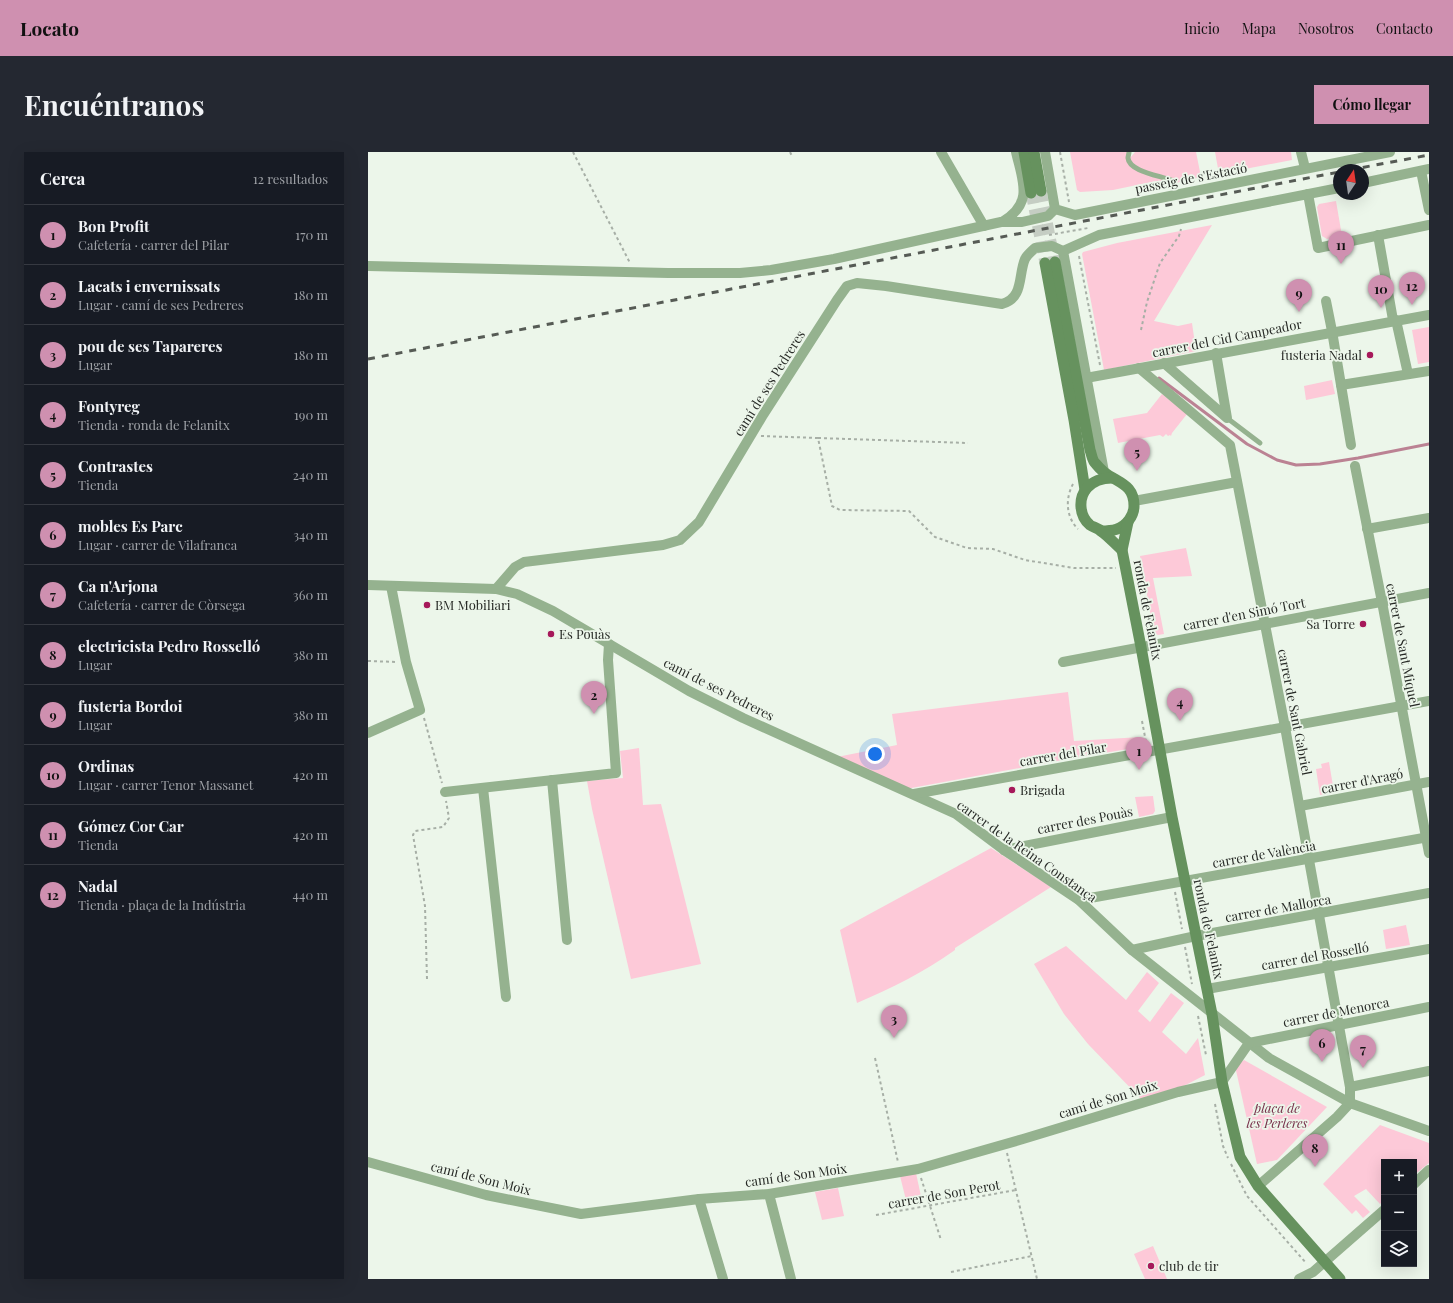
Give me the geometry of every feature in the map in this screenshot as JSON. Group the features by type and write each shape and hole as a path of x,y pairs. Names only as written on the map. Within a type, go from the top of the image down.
{"main road":[{"path":"1024,152 1036,192 1034,152"},
{"path":"1084,490 1050,263 1094,463 1108,475 1121,481 1128,488 1134,500 1134,510 1128,522 1122,550"},
{"path":"1108,475 1092,483 1084,490 1080,505 1082,514 1089,524 1101,531 1122,550"},
{"path":"1101,531 1118,529 1128,522"},
{"name":"ronda de Felanitx","path":"1122,550 1184,881 1212,1014 1222,1082 1240,1157 1258,1186 1340,1279"}],"street":[{"path":"941,152 984,226"},
{"path":"1001,222 1012,216 1019,208 1023,198 1024,190 1016,152"},
{"path":"368,266 707,274 770,270 834,259 1001,222 1022,222 1048,216 1055,209 1044,152"},
{"path":"1301,152 1305,168"},
{"name":"passeig de s'Estació","path":"1055,209 1075,215 1390,152"},
{"path":"1369,182 1425,170 1429,210"},
{"path":"1108,475 1086,378 1063,251 1099,235 1180,224 1333,189"},
{"path":"1308,194 1318,248 1429,225"},
{"path":"1378,235 1394,320 1408,374"},
{"name":"camí de ses Pedreres","path":"496,589 515,567 524,562 663,545 680,540 699,522 751,436 847,286 857,283 886,286 1002,304 1009,302 1018,290 1025,260 1035,248 1052,246 1063,251"},
{"path":"1326,301 1351,445"},
{"name":"carrer del Cid Campeador","path":"1086,378 1429,314"},
{"path":"1216,353 1228,418"},
{"path":"1164,363 1228,418"},
{"name":"carrer de Sant Gabriel","path":"1139,368 1230,445 1286,727 1350,1087 1350,1103"},
{"path":"1341,385 1429,371"},
{"name":"carrer de Sant Miquel","path":"1355,466 1416,784 1428,837 1429,853"},
{"path":"1134,500 1237,482"},
{"path":"1367,529 1429,518"},
{"name":"camí de ses Pedreres","path":"368,585 496,589 517,594 553,612 696,694 744,718 914,794"},
{"path":"368,733 420,710 406,662 391,586"},
{"name":"carrer d'en Simó Tort","path":"1063,662 1429,593"},
{"path":"445,792 616,773 608,660 610,644"},
{"name":"carrer del Pilar","path":"914,794 1429,701"},
{"path":"552,780 568,940"},
{"name":"carrer d'Aragó","path":"1300,806 1429,782"},
{"path":"483,788 506,997"},
{"name":"carrer de la Reina Constança","path":"914,794 956,814 1004,850 1079,900 1132,950 1248,1043 1269,1058 1350,1103 1429,1131"},
{"name":"carrer des Pouàs","path":"1004,850 1172,817"},
{"name":"carrer de València","path":"1079,900 1428,837"},
{"name":"carrer de Mallorca","path":"1132,950 1196,936 1429,893"},
{"name":"carrer del Rosselló","path":"1207,989 1429,949"},
{"name":"carrer de Menorca","path":"1248,1043 1429,1007"},
{"path":"1222,1082 1248,1043"},
{"path":"1350,1087 1429,1071"},
{"name":"camí de Son Moix","path":"368,1162 486,1195 581,1214 699,1199 769,1194 918,1169 1178,1092 1222,1082"},
{"path":"1258,1186 1337,1118 1350,1103"},
{"path":"1417,1181 1429,1170"},
{"path":"769,1194 791,1279"},
{"path":"699,1199 723,1279"},
{"path":"1299,1279 1313,1272 1381,1213"}],"lane":[{"path":"1129,152 1128,158 1130,164 1141,170 1173,182 1176,194"},
{"path":"1228,418 1260,443"}],"path":[{"path":"573,152 635,272"},
{"path":"790,152 792,156"},
{"path":"1060,152 1069,202 1072,204"},
{"path":"1174,230 1180,224"},
{"path":"1141,330 1147,302 1160,263 1179,236 1180,224"},
{"path":"1079,253 1082,276 1102,375"},
{"path":"751,436 968,443"},
{"path":"818,438 832,506 840,510 909,511 935,537 967,548 993,549 1025,560 1074,568 1114,569 1125,567"},
{"path":"368,661 406,662"},
{"path":"420,710 426,722 445,792 449,818 443,827 415,831 413,835 425,906 426,979"},
{"path":"874,1058 901,1172"},
{"path":"1005,1144 1037,1279"},
{"path":"918,1169 941,1240"},
{"name":"carrer de Son Perot","path":"876,1215 1016,1190"},
{"path":"951,1272 1032,1256"}],"green space":[{"path":"1070,152 1127,152 1131,157 1135,152 1196,152 1201,177 1167,185 1156,181 1113,190 1080,192 1077,190"},
{"path":"1215,152 1291,152 1292,160 1219,174"},
{"path":"1336,201 1342,236 1327,239 1322,236 1317,207 1319,204"},
{"path":"1212,225 1154,321 1178,326 1192,323 1196,351 1104,370 1082,254 1083,252 1117,243"},
{"path":"1429,327 1429,362 1418,364 1412,330"},
{"path":"1332,380 1335,394 1306,400 1304,386"},
{"path":"1162,394 1187,414 1171,436 1166,434 1163,437 1160,435 1118,443 1113,419 1147,413"},
{"path":"1186,548 1192,576 1153,578 1164,634 1158,635 1154,633 1140,556"},
{"path":"1068,692 1074,741 1141,737 1142,743 1140,747 906,789 837,757 897,745 892,714"},
{"path":"639,748 643,805 661,804 701,964 631,979 587,781 623,778 620,751"},
{"path":"1329,762 1334,792 1320,795 1316,769 1322,768 1321,764"},
{"path":"1153,796 1155,811 1153,814 1139,817 1135,797"},
{"path":"991,848 1051,887 955,948 955,950 932,965 857,1003 840,930"},
{"path":"1406,925 1410,945 1386,949 1383,930"},
{"path":"1066,946 1126,1000 1147,972 1159,983 1138,1011 1150,1022 1171,993 1184,1003 1162,1032 1186,1054 1198,1038 1205,1075 1176,1090 1142,1100 1088,1044 1064,1014 1034,964"},
{"name":"plaça de les Perleres","path":"1244,1060 1327,1107 1277,1160 1257,1164 1235,1066"},
{"path":"1380,1125 1429,1143 1429,1163 1417,1173 1417,1159 1381,1159 1381,1203 1380,1204 1366,1189 1354,1196 1370,1212 1363,1218 1356,1210 1352,1214 1323,1184"},
{"path":"916,1173 922,1201 907,1204 900,1176"},
{"path":"838,1188 844,1216 822,1220 815,1192"},
{"name":"club de tir","path":"1153,1246 1167,1279 1145,1279 1134,1254"}],"waterway":[{"path":"1159,378 1247,444 1277,460 1296,465 1320,464 1429,444"}],"tunnel":[{"path":"1041,191 1055,262"},
{"path":"1031,193 1045,263"}],"railway":[{"path":"1369,166 1429,155"},
{"path":"368,359 1333,173"}],"place":[{"name":"Gómez Cor Car","path":"1341,264"},
{"name":"Nadal","path":"1412,305"},
{"name":"Ordinas","path":"1381,308"},
{"name":"fusteria Bordoi","path":"1299,312"},
{"name":"fusteria Nadal","path":"1370,355"},
{"name":"Contrastes","path":"1137,471"},
{"name":"BM Mobiliari","path":"427,605"},
{"name":"Sa Torre","path":"1363,624"},
{"name":"Es Pouàs","path":"551,634"},
{"name":"Lacats i envernissats","path":"594,714"},
{"name":"Fontyreg","path":"1180,721"},
{"name":"Bon Profit","path":"1139,770"},
{"name":"Brigada","path":"1012,790"},
{"name":"pou de ses Tapareres","path":"894,1038"},
{"name":"mobles Es Parc","path":"1322,1062"},
{"name":"Ca n'Arjona","path":"1363,1068"},
{"name":"electricista Pedro Rosselló","path":"1315,1167"},
{"name":"club de tir","path":"1151,1266"}]}
